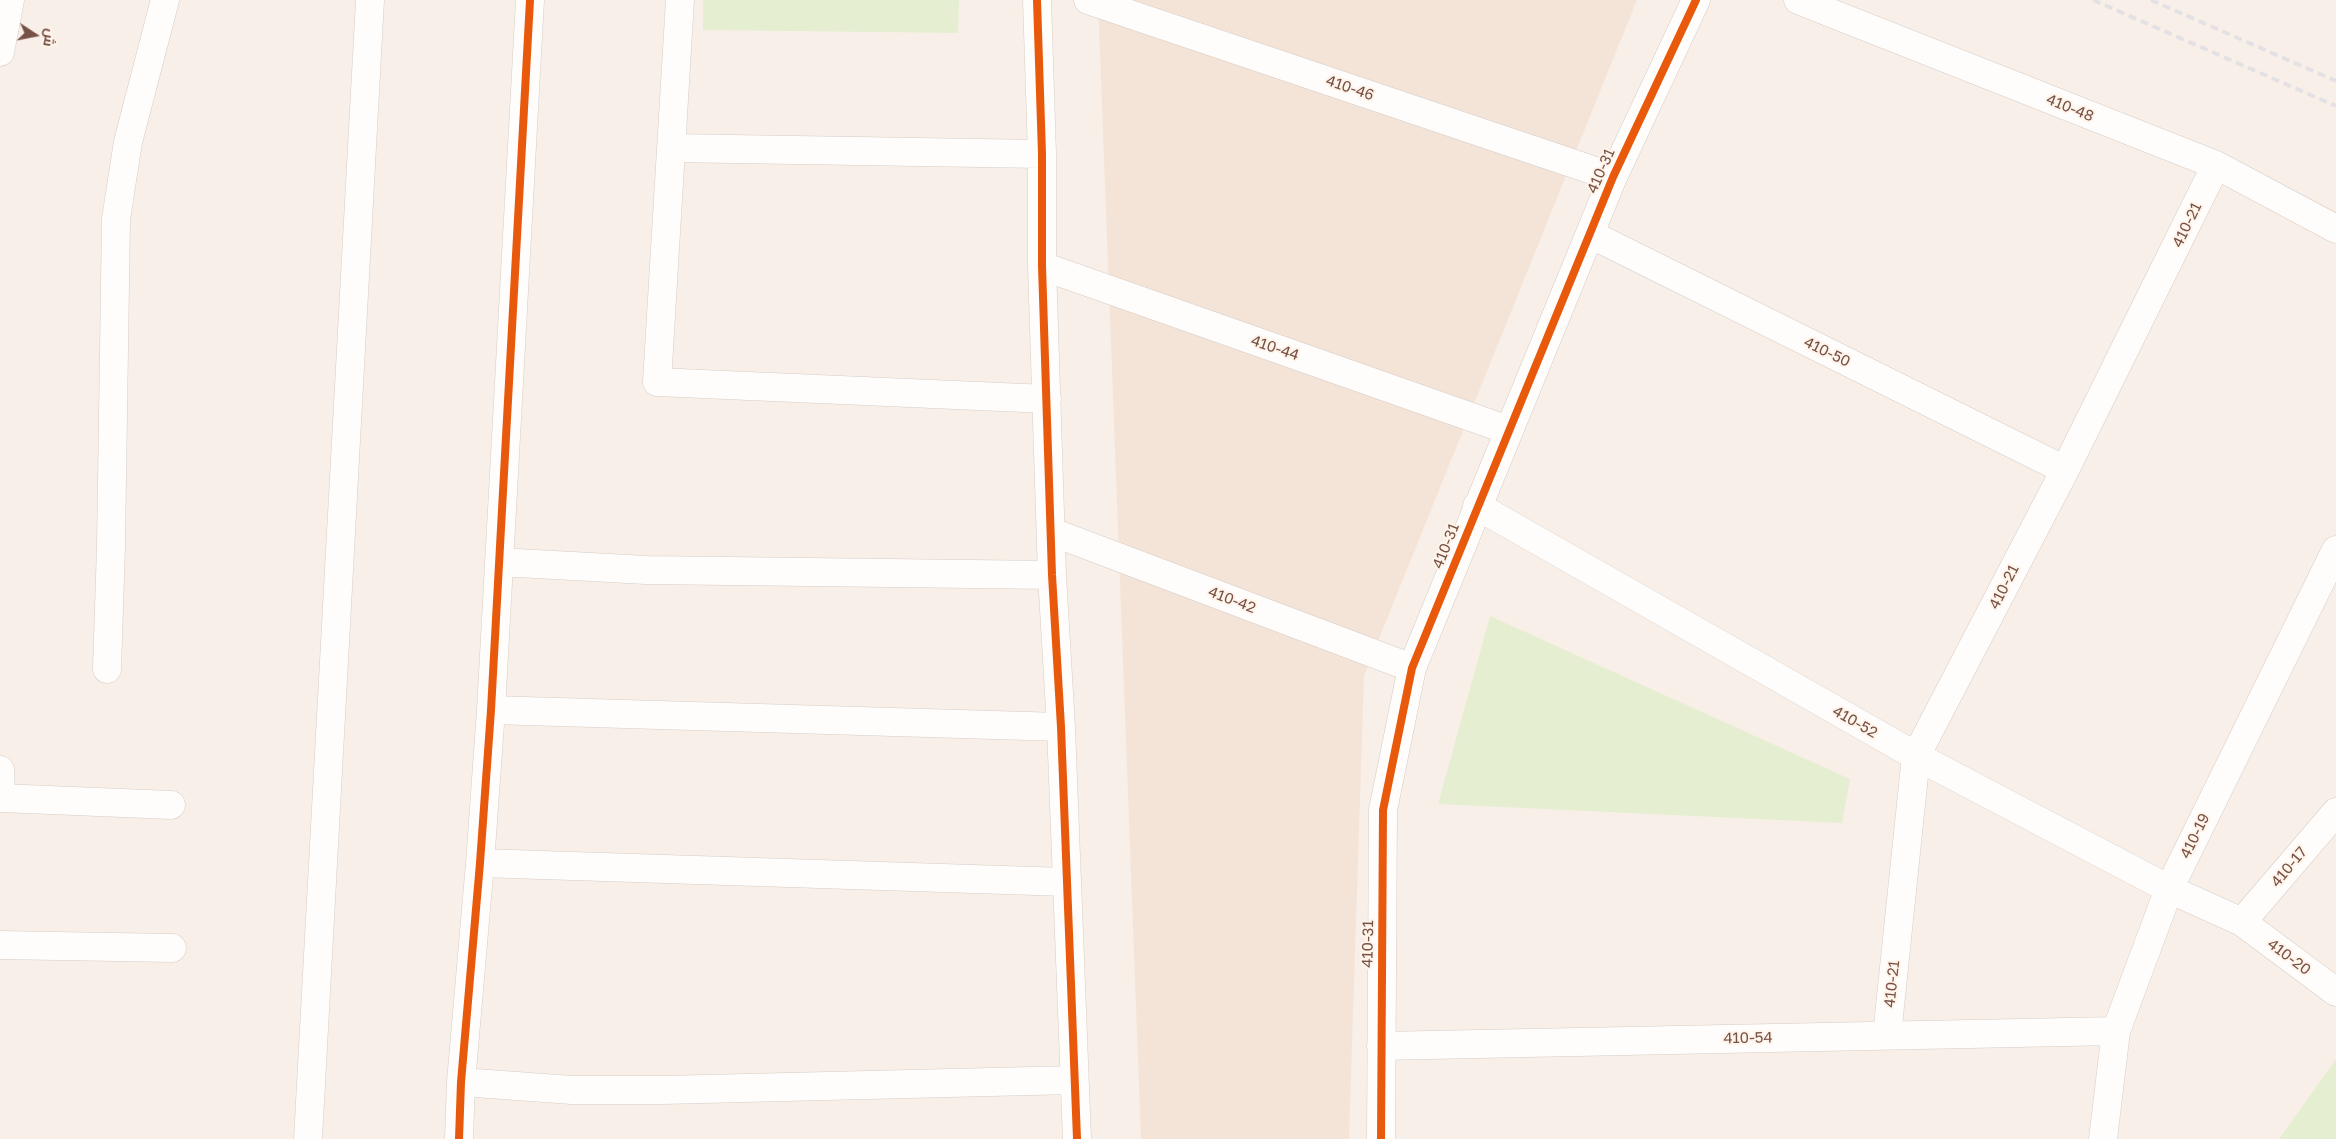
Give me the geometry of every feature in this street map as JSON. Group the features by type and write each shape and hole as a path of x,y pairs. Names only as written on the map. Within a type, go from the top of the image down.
{"street":[{"path":"0,52 10,0"},
{"path":"107,668 111,546 116,219 128,142 165,0"},
{"path":"308,1139 370,0"},
{"path":"459,1139 461,1082 480,863 490,710 530,0"},
{"path":"680,0 657,382 1047,399"},
{"path":"1037,0 1042,154 1042,266 1052,575 1061,726 1073,1080 1077,1139"},
{"name":"410-46","path":"1088,0 1613,177"},
{"name":"410-31","path":"1381,1139 1383,810 1412,668 1613,177 1696,0"},
{"name":"410-48","path":"1798,0 2216,165 2336,229"},
{"path":"671,148 1042,154"},
{"name":"410-21","path":"1887,1035 1916,756 2065,470 2216,165"},
{"name":"410-50","path":"1590,234 2065,470"},
{"name":"410-44","path":"1042,266 1508,430"},
{"name":"410-52","path":"1477,506 1916,756 2169,889 2242,922"},
{"name":"410-42","path":"1052,532 1412,668"},
{"name":"410-19","path":"2103,1139 2116,1031 2169,889 2336,550"},
{"path":"499,562 646,570 1052,575"},
{"path":"490,710 1061,726"},
{"path":"0,770 1,798 171,805"},
{"name":"410-17","path":"2242,922 2336,812"},
{"path":"480,863 1066,882"},
{"name":"410-20","path":"2242,922 2336,992"},
{"path":"0,946 172,948"},
{"name":"410-54","path":"1381,1046 2116,1031"},
{"path":"461,1082 572,1090 663,1090 1073,1080"}],"shaded area":[{"path":"1098,0 1637,0 1364,676 1349,1139 1141,1139"}],"green space":[{"path":"703,0 959,0 958,33 703,30"},
{"path":"1490,616 1850,779 1842,823 1438,804"},
{"path":"2336,1059 2336,1139 2279,1139"}],"railway":[{"path":"2093,0 2336,106"},
{"path":"2151,0 2336,81"}],"cycle path":[{"path":"459,1139 461,1082 491,710 530,0"},
{"path":"1037,0 1042,154 1042,266 1052,575 1061,727 1077,1139"},
{"path":"1381,1139 1383,810 1412,668 1613,177 1696,0"}]}
